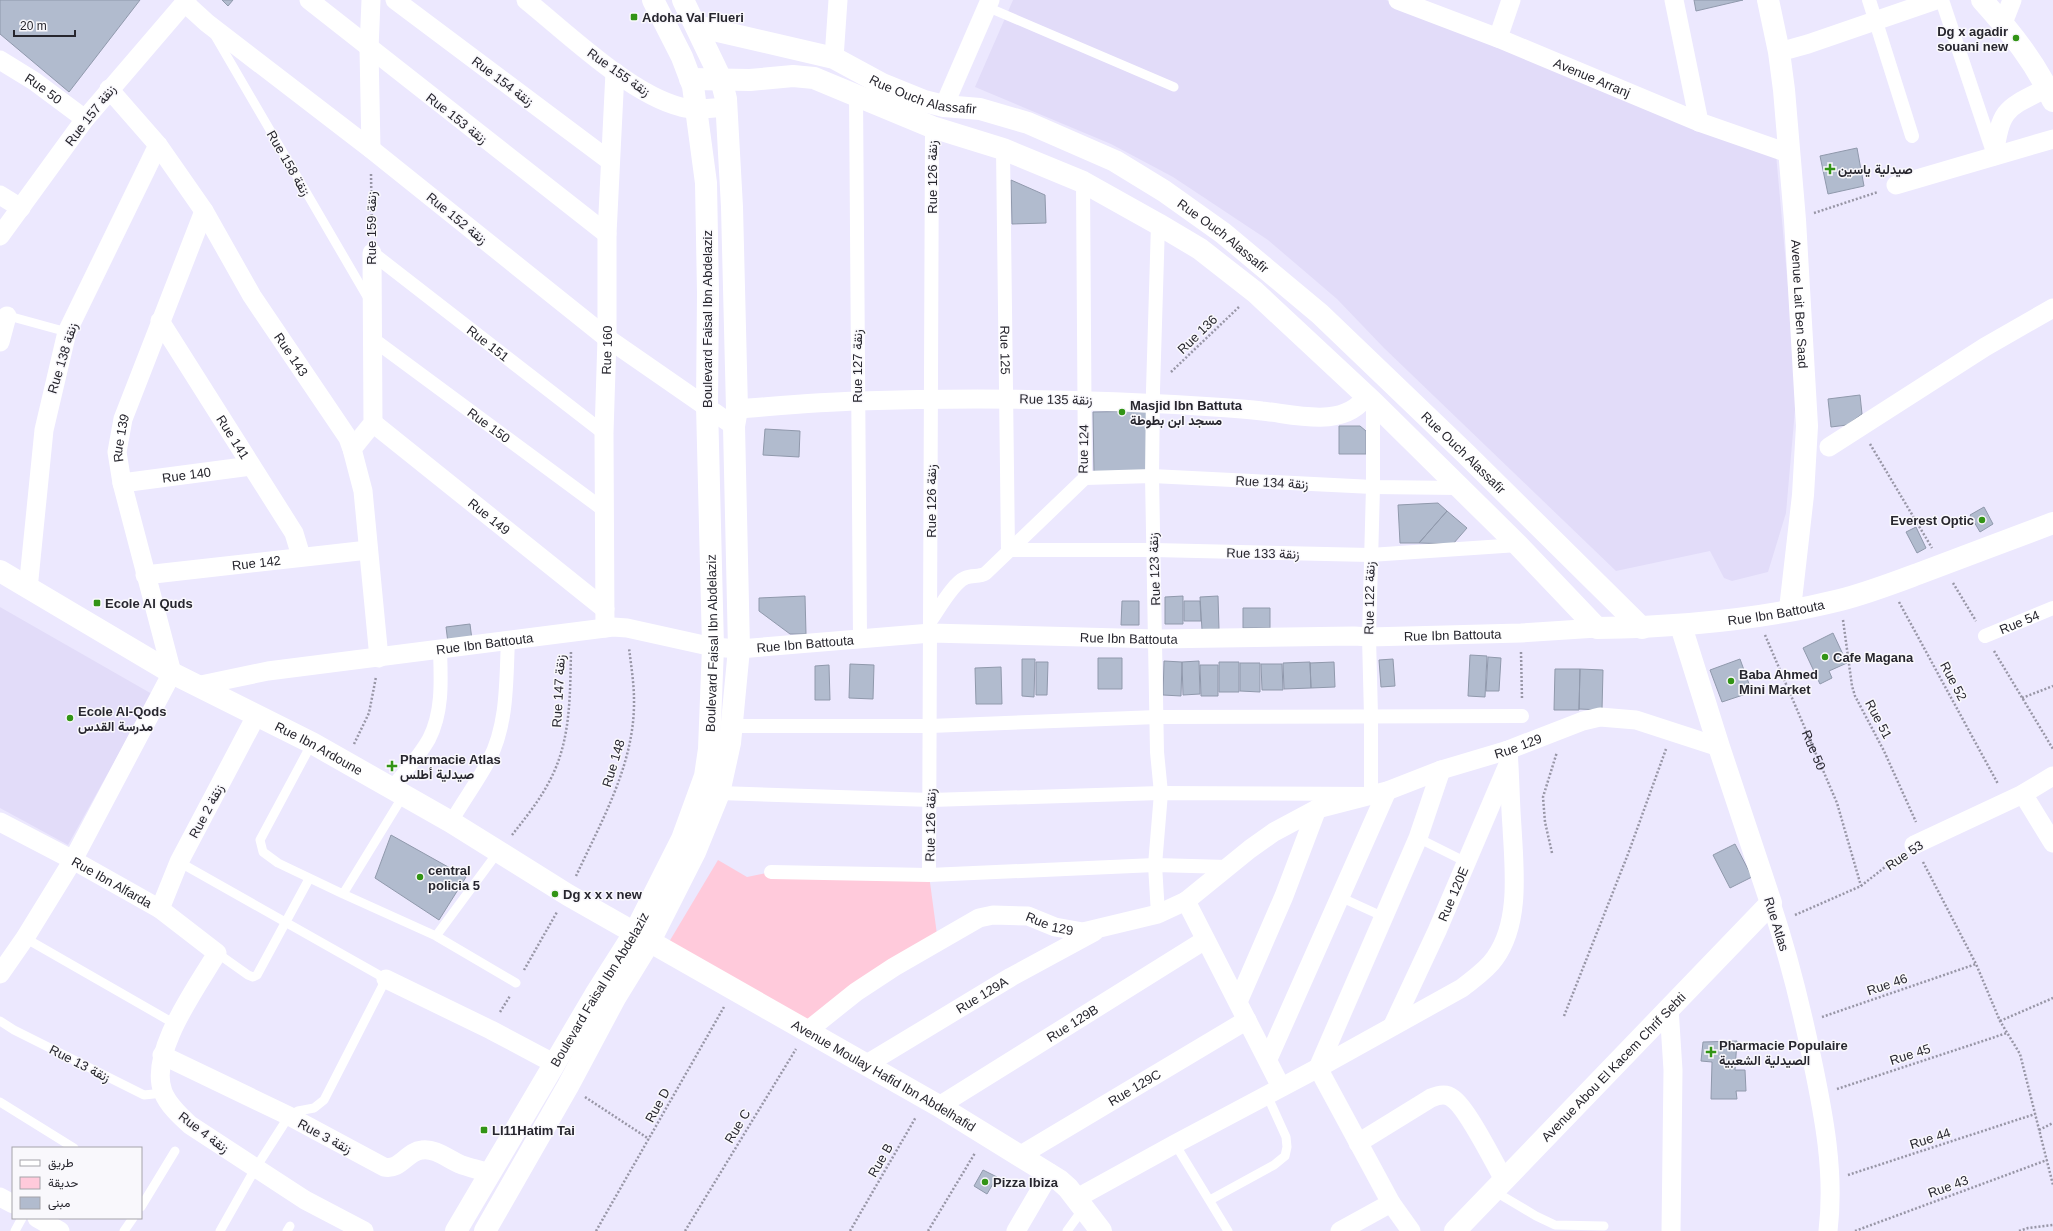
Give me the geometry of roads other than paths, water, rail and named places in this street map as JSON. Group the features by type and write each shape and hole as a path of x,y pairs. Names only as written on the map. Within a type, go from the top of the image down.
{"street":[{"name":"Rue 153 زنقة","path":"309,0 369,49 607,234"},
{"path":"371,0 369,49 371,149"},
{"name":"Rue 154 زنقة","path":"395,0 610,161"},
{"name":"Rue 155 زنقة","path":"526,0 615,72 651,95 681,107 696,109 727,106"},
{"name":"Boulevard Faisal Ibn Abdelaziz","path":"485,1231 568,1086 615,998 643,936 682,839 704,776 709,748 713,647 706,405 708,293 706,196 696,109 690,79 682,56 653,0"},
{"name":"Boulevard Faisal Ibn Abdelaziz","path":"456,1231 595,995 643,936 695,852 719,793 727,761 732,726 739,648 732,207 727,106 721,79 683,0"},
{"path":"834,58 838,0"},
{"name":"Avenue Arranj","path":"1398,0 1498,38 1700,122 1788,153"},
{"path":"1498,38 1512,0"},
{"name":"Avenue Lait Ben Saad","path":"1768,0 1779,52 1795,220 1807,426 1802,495 1790,609"},
{"path":"1869,0 1912,136"},
{"path":"1779,52 1876,22 1936,0"},
{"path":"1942,0 1994,156"},
{"path":"1982,0 2021,45 2050,94 2021,101 2006,112 1998,129 1994,156"},
{"path":"2003,23 2012,0"},
{"name":"Rue 152 زنقة","path":"186,1 207,23 371,149 607,338 706,405 736,417"},
{"name":"Rue 157 زنقة","path":"0,236 85,119 109,89 186,1"},
{"path":"1670,2 1700,122"},
{"path":"944,106 988,4"},
{"name":"Rue Ouch Alassafir","path":"696,26 834,58 882,84 924,101 944,106 980,109 1055,134 1115,161 1164,191 1197,213 1320,314 1365,356 1642,628"},
{"name":"Rue 50","path":"0,60 34,82 85,119"},
{"name":"Rue 160","path":"605,628 604,434 607,338 607,234 615,72"},
{"name":"Rue Ouch Alassafir","path":"690,79 750,80 793,76 809,78 856,94 932,127 1002,149 1083,182 1200,249 1255,292 1370,398 1518,545 1597,628"},
{"name":"Rue 143","path":"109,89 158,145 204,211 252,296 343,429 352,448 363,491 380,658"},
{"name":"Rue 127 زنقة","path":"856,94 857,401 860,638"},
{"name":"Rue 126 زنقة","path":"930,875 932,127"},
{"path":"1896,185 2053,138"},
{"name":"Rue 138 زنقة","path":"28,589 44,430 67,332 158,145"},
{"name":"Rue 125","path":"1002,149 1008,550"},
{"name":"Rue 124","path":"931,627 959,581 972,576 983,575 1085,478 1083,400 1083,182"},
{"path":"0,195 21,208"},
{"name":"Rue 139","path":"172,673 122,483 117,452 118,439 123,419 204,211"},
{"name":"Rue 123 زنقة","path":"1158,224 1152,476 1157,717 1161,793 1156,865 1158,914"},
{"name":"Rue 159 زنقة","path":"372,253 371,303 374,340 373,423"},
{"name":"Rue 151","path":"372,253 604,434"},
{"path":"1829,447 1985,347 2053,308"},
{"path":"0,342 3,314"},
{"name":"Rue 141","path":"160,321 294,533 301,556"},
{"name":"Rue 150","path":"374,340 604,510"},
{"name":"Rue 135 زنقة","path":"736,417 857,401 1005,398 1083,400 1153,397 1316,417 1342,414 1370,398"},
{"name":"Rue 122 زنقة","path":"1370,398 1374,487 1370,555 1368,637 1371,716 1379,792"},
{"path":"352,448 373,423"},
{"name":"Rue 149","path":"373,423 605,609"},
{"name":"Rue 140","path":"122,483 251,466"},
{"name":"Rue 134 زنقة","path":"1085,478 1152,476 1374,487 1459,488"},
{"name":"Rue Ibn Battouta","path":"196,686 268,672 605,628 627,628 713,647 739,648 860,638 931,627 1156,639 1368,637 1521,633 1597,628 1681,626 1756,617 1840,600 1890,584 2053,523"},
{"name":"Rue 133 زنقة","path":"1008,550 1154,550 1370,555 1518,545"},
{"name":"Rue 142","path":"145,575 301,556 368,550"},
{"name":"Rue Ibn Ardoune","path":"0,571 28,589 172,673 312,743 451,822 568,894 643,936"},
{"name":"Rue 54","path":"1985,636 2053,608"},
{"name":"Rue Atlas","path":"1681,626 1774,913 1796,987 1819,1095 1830,1181 1828,1231"},
{"path":"451,822 490,759 496,743 504,703 508,640"},
{"path":"397,792 414,760 430,738 440,700 440,650"},
{"path":"0,974 7,950 25,938 73,860 172,673"},
{"name":"Rue 2 زنقة","path":"160,909 179,862 256,716"},
{"path":"732,726 930,726 1157,717 1522,716"},
{"name":"Rue 129","path":"806,1032 856,992 894,967 979,918 993,914 1028,916 1068,930 1083,932 1158,914 1186,901 1274,832 1317,809 1379,792 1442,770 1509,756 1566,727 1583,721 1609,717 1636,720 1719,747"},
{"path":"1080,1203 1175,1144 1318,1068 1462,988 1480,974 1496,957 1505,937 1513,903 1514,873 1509,756"},
{"name":"Rue 120E","path":"1393,1025 1437,931 1509,756"},
{"path":"1318,1068 1418,838 1442,770"},
{"name":"Rue 53","path":"1920,842 2023,794 2053,776"},
{"path":"719,793 931,800 1161,793 1379,792 1340,897 1268,1059"},
{"path":"2023,794 2053,843"},
{"path":"1238,1002 1284,896 1317,809"},
{"name":"Rue Ibn Alfarda","path":"0,822 73,860 160,909 217,953"},
{"path":"771,872 930,875 1156,865 1228,867"},
{"path":"1186,901 1268,1059 1274,1091"},
{"name":"Avenue Abou El Kacem Chrif Sebti","path":"1455,1231 1669,1008 1774,913"},
{"name":"Rue 129A","path":"867,1064 1012,977 1099,929"},
{"name":"Avenue Moulay Hafid Ibn Abdelhafid","path":"643,936 806,1032 867,1064 933,1102 1050,1173 1068,1188 1101,1231"},
{"name":"Rue 129B","path":"933,1102 1205,940"},
{"name":"Rue 4 زنقة","path":"217,953 176,1024 162,1055 160,1077 163,1093 175,1111 190,1125 255,1169 305,1200 364,1231"},
{"path":"386,979 491,1030 555,1064"},
{"path":"1669,1008 1673,1070 1671,1231"},
{"name":"Rue 129C","path":"1021,1155 1247,1020"},
{"name":"Rue 3 زنقة","path":"162,1055 288,1116 384,1167 393,1167 413,1152 424,1150 438,1153 462,1165 489,1173"},
{"path":"1318,1068 1391,1203 1411,1231"},
{"path":"1358,1144 1431,1098 1440,1095 1448,1095 1453,1098 1467,1115 1499,1185"},
{"path":"1016,1231 1050,1173"},
{"path":"0,1197 12,1203"},
{"path":"1340,1231 1391,1203"},
{"path":"40,1219 60,1231"}],"lane":[{"path":"988,4 1174,87"},
{"name":"Rue 158 زنقة","path":"207,23 371,303"},
{"path":"3,314 67,332"},
{"path":"312,743 265,829 259,844 266,855 309,879 436,936 516,983"},
{"path":"344,894 397,792"},
{"path":"1418,838 1466,862"},
{"path":"436,936 498,852"},
{"path":"179,862 386,979 324,1100 314,1108 298,1111 288,1116 255,1169 220,1231"},
{"path":"217,953 253,977 260,971 287,923 309,879"},
{"path":"1340,897 1384,917"},
{"path":"25,938 176,1024"},
{"name":"Rue 13 زنقة","path":"0,1021 144,1095 163,1093"},
{"path":"1210,1200 1274,1165 1285,1156 1287,1147 1286,1137 1274,1091"},
{"path":"0,1102 72,1147"},
{"path":"1175,1144 1228,1231"},
{"path":"142,1206 175,1151"},
{"path":"1499,1185 1536,1216 1555,1225 1604,1226"},
{"path":"142,1190 150,1194"},
{"path":"1067,1231 1080,1203"},
{"path":"15,1231 21,1219"},
{"path":"124,1231 132,1219"}],"place":[{"name":"Adoha Val Flueri","path":"634,17"},
{"name":"Dg x agadir souani new","path":"2016,38"},
{"name":"صيدلية ياسين","path":"1830,169"},
{"name":"Masjid Ibn Battuta مسجد ابن بطوطة","path":"1122,412"},
{"name":"Everest Optic","path":"1982,520"},
{"name":"Ecole Al Quds","path":"97,603"},
{"name":"Cafe Magana","path":"1825,657"},
{"name":"Baba Ahmed Mini Market","path":"1731,681"},
{"name":"Ecole Al-Qods مدرسة القدس","path":"70,718"},
{"name":"Pharmacie Atlas صيدلية أطلس","path":"392,766"},
{"name":"central policia 5","path":"420,877"},
{"name":"Dg x x x new","path":"555,894"},
{"name":"Pharmacie Populaire الصيدلية الشعبية","path":"1711,1052"},
{"name":"LI11Hatim Tai","path":"484,1130"},
{"name":"Pizza Ibiza","path":"985,1182"}]}
